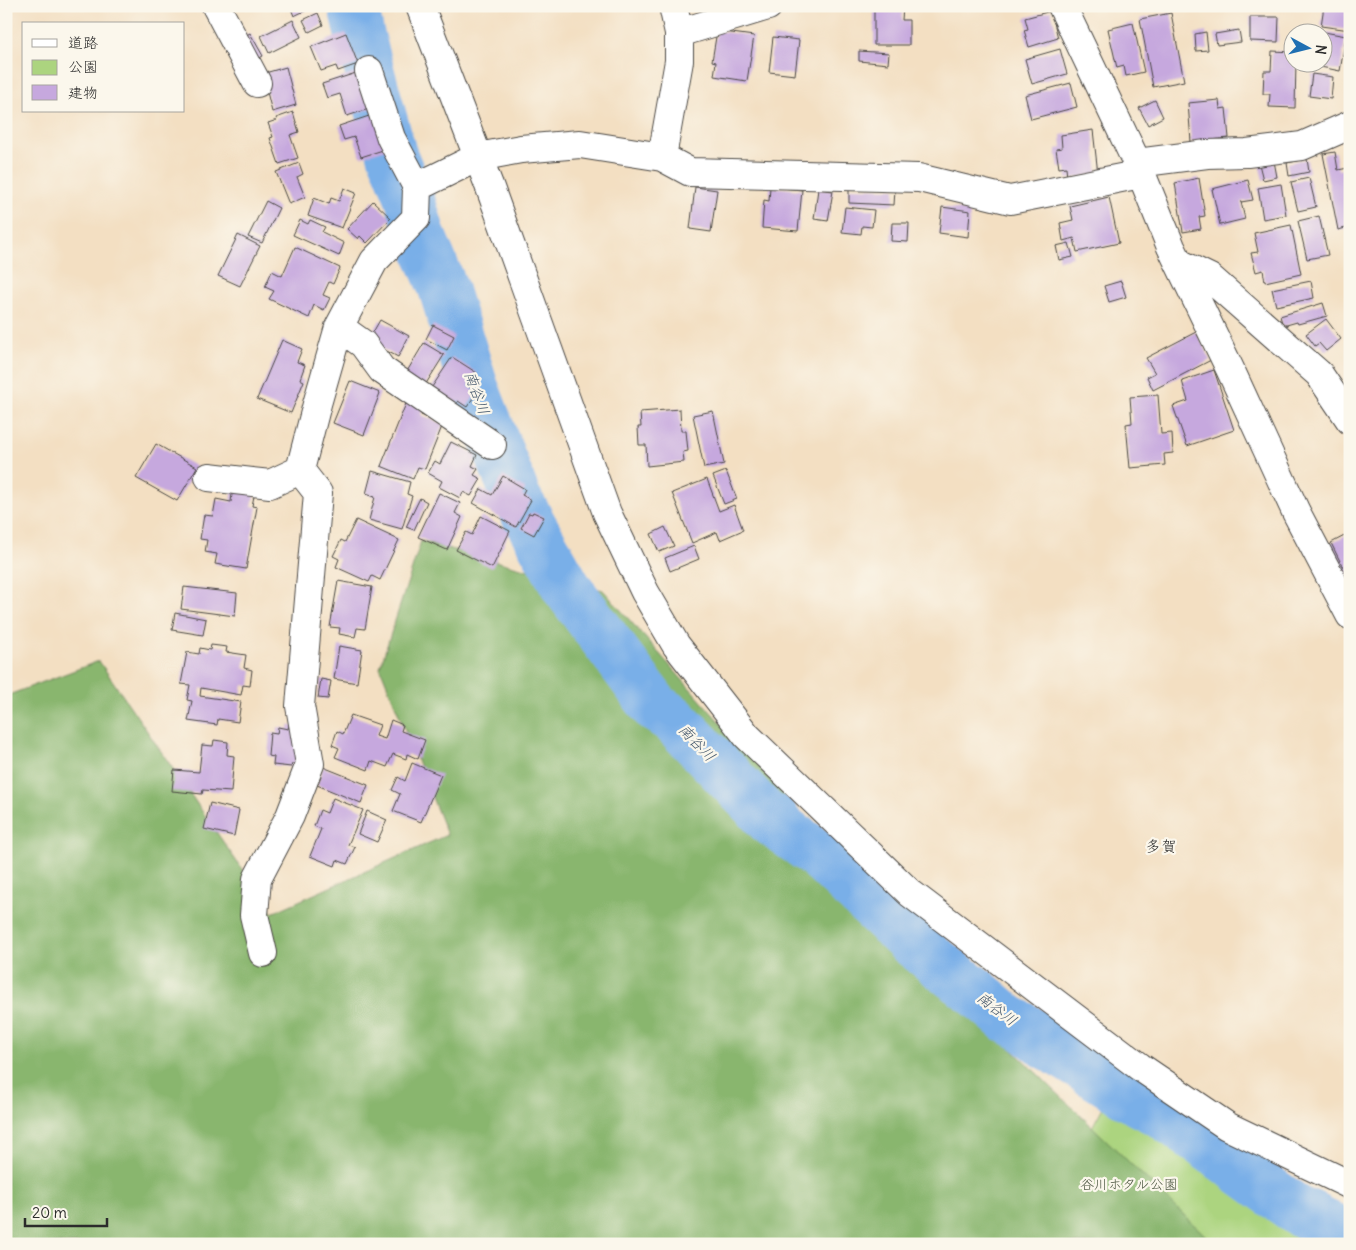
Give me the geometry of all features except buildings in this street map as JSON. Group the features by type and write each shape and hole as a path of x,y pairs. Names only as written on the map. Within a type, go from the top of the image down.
{"street":[{"path":"216,6 257,83"},
{"path":"420,6 478,157 607,513 645,592 676,645 747,736 910,893 1140,1067 1227,1126 1350,1185"},
{"path":"662,157 679,61 679,32 673,6"},
{"path":"679,32 768,6"},
{"path":"1062,6 1139,168 1171,247 1296,512 1350,615"},
{"path":"300,470 339,327 374,261 416,218 417,188 391,138 369,70"},
{"path":"417,188 478,157 522,148 580,144 662,157 690,172 918,178 1010,200 1139,168 1207,154 1247,153 1302,146 1350,125"},
{"path":"1179,263 1210,278 1319,374 1350,420"},
{"path":"339,327 363,344 382,370 492,445"},
{"path":"209,477 270,484 300,470"},
{"path":"263,953 254,915 257,879 290,816 310,764 300,706 318,493 300,470"}],"green space":[{"path":"421,541 603,590 995,1033 1214,1244 6,1244 6,696 99,661 272,913 447,835 380,667"},
{"name":"谷川ホタル公園","path":"1108,1098 1305,1234 1285,1244 1072,1244 1045,1213"}],"waterway":[{"name":"南谷川","path":"353,6 392,154 408,193 421,236 443,288 473,385 516,497 567,588 656,708 673,719 772,822 775,819 777,825 820,856 908,939 1008,1019 1024,1027 1045,1043 1141,1103 1163,1114 1301,1213 1311,1215 1318,1221 1350,1236"}],"district":[{"name":"多賀","path":"1161,846"}]}
